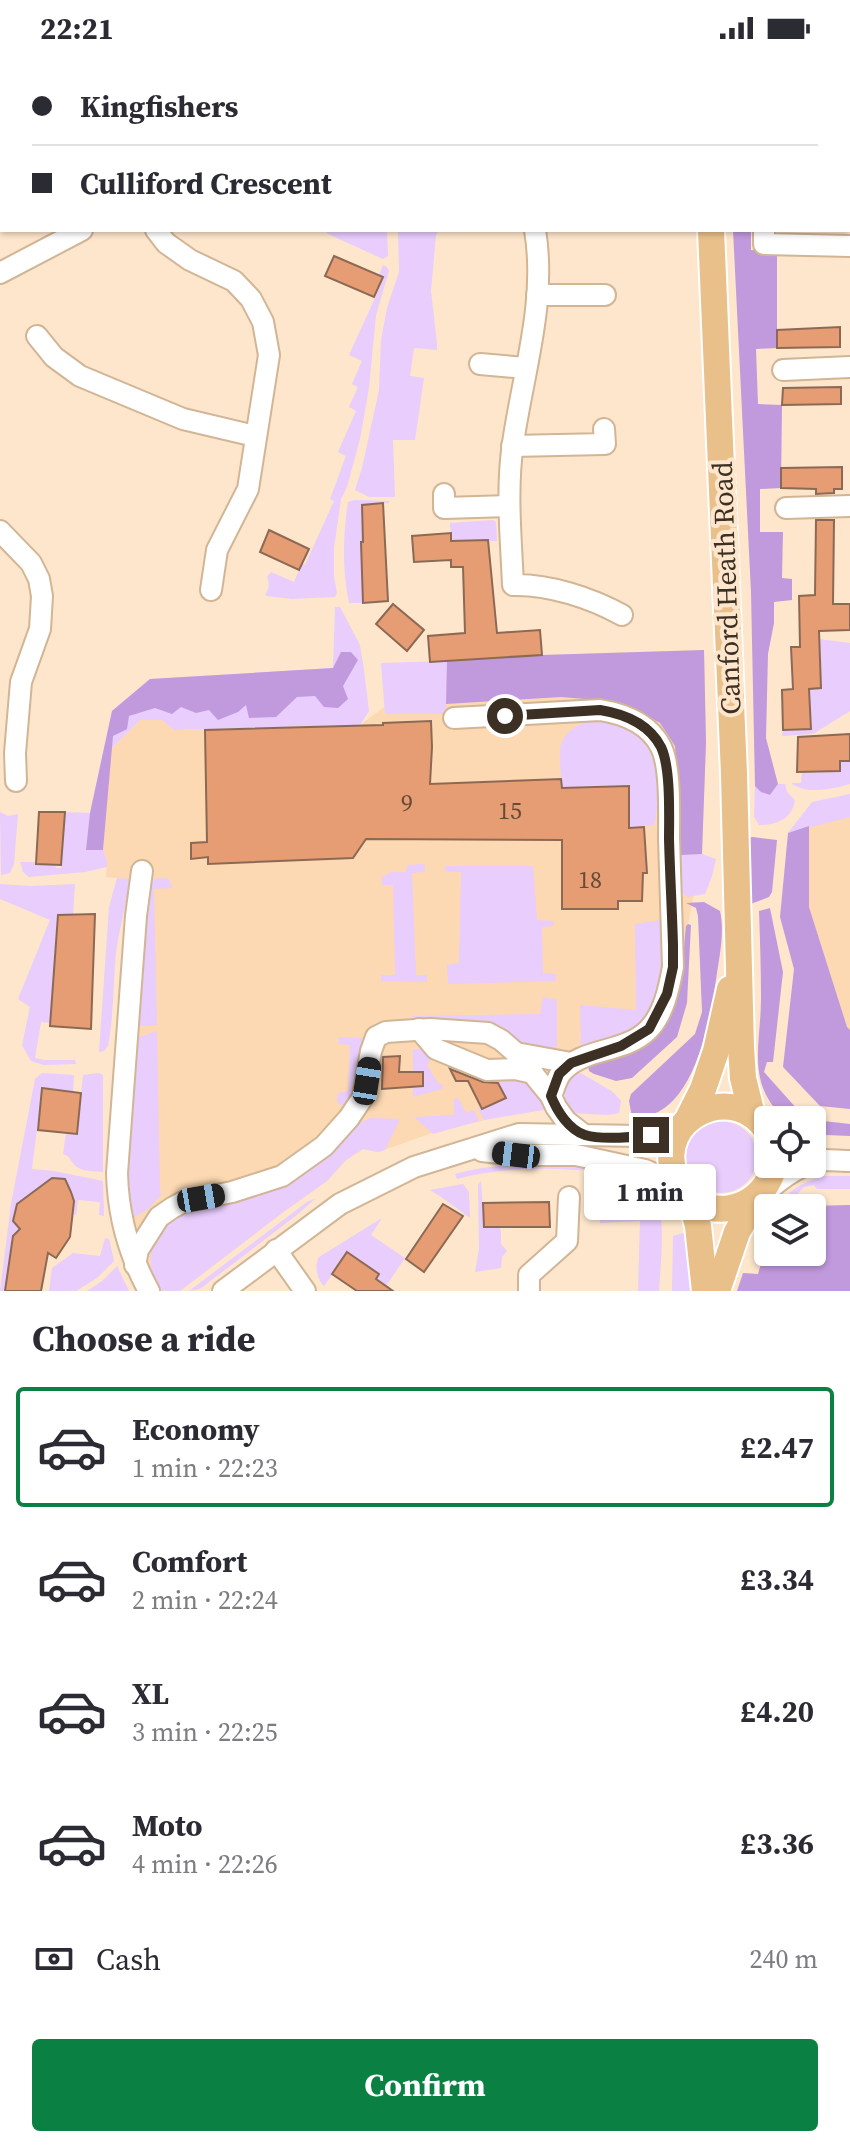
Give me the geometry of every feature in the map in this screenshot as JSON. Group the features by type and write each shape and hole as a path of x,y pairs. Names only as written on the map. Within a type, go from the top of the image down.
{"main road":[{"name":"Canford Heath Road","path":"711,232 743,1078 754,1106"},
{"name":"Canford Heath Road","path":"685,1191 674,1173 672,1154 675,1141 703,1089 716,1051 740,946"},
{"path":"686,1123 699,1112 719,1106 739,1108 754,1119"},
{"path":"685,1191 706,1206 725,1209 744,1204 769,1179"},
{"path":"717,1291 737,1232 769,1179"},
{"path":"685,1191 698,1226 705,1291"}],"street":[{"path":"0,273 78,232"},
{"path":"158,232 166,243 190,260 234,281 251,299 263,322 269,355 248,489 217,550 211,590"},
{"path":"535,232 537,295 512,446 509,506 513,585 526,584 565,593 622,615"},
{"path":"764,232 764,244 850,246"},
{"path":"537,295 605,295"},
{"path":"37,336 54,357 80,376 183,419 255,436"},
{"path":"480,364 526,368"},
{"path":"783,370 850,367"},
{"path":"512,446 605,444 604,429"},
{"path":"444,494 444,508 509,506"},
{"path":"786,508 850,506"},
{"path":"0,531 31,563 39,579 42,596 40,629 9,711 16,781"},
{"path":"454,718 600,710 615,712 645,727 660,744 664,756 673,967 667,994 649,1029 621,1046 571,1063 559,1074 551,1096"},
{"path":"142,871 117,1173 127,1245 149,1291"},
{"path":"135,1265 138,1250 159,1217 172,1208 183,1202 232,1192 282,1176 324,1146 363,1097 371,1051 376,1037 386,1032 419,1029 488,1033 516,1053 551,1096 566,1121 584,1135"},
{"path":"419,1029 436,1049 487,1070 515,1069 533,1073"},
{"path":"516,1053 571,1063"},
{"path":"223,1291 340,1204 414,1167 519,1134 651,1135 686,1123"},
{"path":"826,1154 850,1149"},
{"path":"474,1150 516,1155 576,1155 645,1170 685,1191"},
{"path":"826,1158 850,1161"},
{"path":"529,1283 567,1241 569,1197"},
{"path":"276,1250 305,1291"}],"shaded area":[{"path":"326,232 387,232 388,256 383,259"},
{"path":"398,232 437,232 431,291 437,350 414,348 410,376 424,378 415,440 393,440 395,497 369,497 355,490 379,390 381,340 387,308 399,272"},
{"path":"733,232 751,232 751,250 777,250 777,348 756,349 758,404 782,405 781,488 760,489 760,532 783,532 782,578 792,579 792,600 774,602 774,623 768,654 766,738 778,784 770,795 755,786 751,592"},
{"path":"383,265 389,271 376,315 369,388 360,439 341,499 334,548 337,593 335,597 292,599 267,596 267,577 271,572 294,582 334,501 330,499 346,456 338,452 356,411 349,407 358,387 352,384 362,361 349,355 381,285 376,283"},
{"path":"389,501 362,505 363,603 349,603 345,578 346,514 348,502"},
{"path":"496,522 497,541 451,541 450,523"},
{"path":"335,607 340,607 360,645 369,711 360,725 174,730 162,720 140,720 110,750 103,849 107,867 29,877 23,872 20,862 61,868 65,812 90,813 112,711 150,679 333,668"},
{"path":"819,639 850,643 850,711 813,734 782,736 783,730 811,729 809,689 821,688"},
{"path":"704,650 706,742 702,854 676,999 663,1029 649,1040 550,1073 549,1109 497,1117 435,1132 378,1152 363,1149 346,1160 327,1181 180,1291 158,1291 129,1215 128,1166 148,881 106,877 107,862 103,850 110,750 140,720 162,720 174,730 360,725 447,661"},
{"path":"704,650 706,742 702,854 681,855 675,746 660,723 624,704 585,699 561,697 446,704 447,661"},
{"path":"341,652 351,652 358,660 343,686 348,699 338,708 324,707 315,696 297,697 276,717 249,718 246,705 218,720 209,710 196,713 181,707 172,714 155,708 129,716 127,729 113,736 103,850 86,850 90,813 112,711 150,679 333,668"},
{"path":"447,661 446,714 385,714 381,663"},
{"path":"590,720 628,728 651,745 657,767 654,825 629,828 628,787 562,788 560,755 563,739"},
{"path":"840,761 850,761 850,784 812,790 791,783 801,783 802,772 840,771"},
{"path":"778,784 785,784 787,792 795,800 791,812 783,820 759,825 754,817 755,786 770,795"},
{"path":"850,794 850,817 788,833 812,802"},
{"path":"850,808 850,1030 809,907 809,826"},
{"path":"0,812 8,816 18,814 14,864 10,873 1,875"},
{"path":"809,826 809,907 850,1030 850,1109 820,1106 783,1067 794,969 780,917 788,833"},
{"path":"746,838 777,840 772,892 769,897 748,905"},
{"path":"702,854 716,859 712,876 705,894 687,897 682,892 681,855"},
{"path":"422,864 425,872 412,873 416,975 427,975 427,982 381,981 381,975 395,975 393,885 382,885 382,877 391,872 406,872 407,865"},
{"path":"445,866 533,866 537,920 554,921 553,926 542,927 543,973 556,974 555,981 448,984 447,965 459,963 461,872 445,871"},
{"path":"117,878 130,879 116,953 108,1046 99,1052 109,907"},
{"path":"169,879 172,888 154,889 157,1025 139,1026 148,881"},
{"path":"0,884 75,884 73,915 57,916 51,1023 41,1022 35,1058 75,1060 76,1064 44,1065 31,1061 22,1045 30,1007 18,999 50,920 0,899"},
{"path":"704,902 720,911 722,928 716,980 702,1044 684,1087 670,1104 653,1114 632,1117 631,1094 695,1034 702,1012 698,916 696,908 686,903"},
{"path":"770,908 783,972 773,1062 767,1062 764,1072 794,1106 773,1106 760,1078 759,911"},
{"path":"661,920 662,974 651,1012 629,1032 581,1051 580,1005 636,1010 635,924"},
{"path":"688,924 691,925 687,1003 677,1037 632,1078 616,1081 589,1071 588,1066 638,1046 662,1028 676,1002 680,986"},
{"path":"543,997 557,1000 557,1047 546,1049 509,1045 412,1021 412,1016 540,1014"},
{"path":"157,1031 162,1194 147,1210 131,1219 128,1166 139,1037"},
{"path":"339,1037 362,1038 358,1082 347,1105 340,1105 337,1101 338,1093 348,1091 350,1045 338,1044"},
{"path":"413,1049 427,1049 431,1059 427,1065 437,1082 443,1085 442,1089 413,1097"},
{"path":"521,1072 549,1109 484,1120 478,1108 505,1098 498,1084 502,1082 500,1078"},
{"path":"579,1072 613,1092 621,1101 619,1113 569,1113 565,1090"},
{"path":"42,1073 74,1075 73,1092 42,1089 32,1169 103,1181 104,1216 99,1215 100,1202 78,1200 76,1215 72,1214 72,1196 65,1179 52,1178 17,1204 13,1221 20,1229 11,1239 26,1258 5,1291 0,1291 11,1204 35,1079"},
{"path":"83,1075 103,1075 103,1172 80,1169 63,1154 66,1133 77,1134"},
{"path":"458,1098 466,1113 474,1110 479,1121 433,1134 414,1117 454,1115 454,1099"},
{"path":"371,1118 400,1119 385,1150 363,1149 346,1160 327,1181 180,1291 163,1291 155,1281 151,1270 153,1246 165,1226 175,1218 233,1200"},
{"path":"826,1121 850,1124 850,1136 826,1135"},
{"path":"714,1122 728,1122 741,1127 754,1143 754,1171 741,1187 728,1192 714,1192 701,1187 691,1177 686,1164 686,1150 691,1137 701,1127"},
{"path":"568,1163 610,1169 609,1173 513,1170 457,1179 455,1174 511,1165"},
{"path":"826,1176 850,1176 850,1189 817,1189 814,1185 804,1187 797,1194 788,1194 808,1181"},
{"path":"601,1179 639,1189 657,1204 662,1232 659,1291 638,1291 640,1221 600,1223"},
{"path":"481,1181 484,1226 499,1227 501,1244 507,1251 502,1257 501,1268 475,1272 479,1249 478,1185"},
{"path":"463,1184 469,1192 470,1218 430,1190"},
{"path":"316,1198 200,1289 189,1291 307,1202"},
{"path":"850,1205 850,1291 737,1291 743,1273 758,1274 760,1266 826,1266 826,1206"},
{"path":"382,1218 371,1235 405,1258 386,1286 376,1279 379,1274 348,1252 324,1286 317,1272 319,1257"},
{"path":"690,1231 690,1291 672,1291 673,1236"},
{"path":"105,1238 109,1239 114,1261 97,1278 76,1291 49,1291 52,1268 73,1253 100,1256"},
{"path":"117,1266 129,1291 87,1291 102,1281"}],"building":[{"path":"334,256 383,277 374,297 325,276"},
{"path":"840,327 840,347 777,348 777,330"},
{"path":"841,387 841,404 782,405 783,388"},
{"path":"842,467 842,489 834,489 834,493 816,494 816,489 781,488 781,468"},
{"path":"383,503 388,601 363,603 362,505"},
{"path":"816,520 834,520 833,604 850,604 850,630 819,631 821,688 809,689 811,729 783,730 782,690 793,689 791,647 800,647 799,596 815,595"},
{"path":"269,530 309,549 299,570 260,552"},
{"path":"451,533 451,541 488,540 497,633 540,630 542,655 430,662 428,636 465,633 463,567 451,567 451,560 414,562 412,536"},
{"path":"393,604 424,630 407,651 376,624"},
{"path":"431,721 430,784 561,779 562,788 629,786 629,828 644,827 647,873 643,873 642,901 618,901 618,909 562,909 562,840 366,839 353,858 208,864 208,857 191,859 191,843 207,842 205,730"},
{"path":"850,734 850,761 840,761 840,771 797,772 798,737"},
{"path":"39,812 65,812 61,865 36,864"},
{"path":"95,914 91,1029 50,1026 58,915"},
{"path":"400,1056 399,1072 423,1072 423,1086 382,1089 383,1057"},
{"path":"450,1069 483,1082 498,1083 506,1098 482,1109 468,1081 456,1081"},
{"path":"42,1088 81,1093 77,1134 38,1130"},
{"path":"52,1178 65,1179 74,1201 70,1237 56,1258 48,1253 41,1291 5,1291 13,1236 20,1229 13,1221 17,1204"},
{"path":"549,1202 550,1227 484,1227 483,1203"},
{"path":"443,1204 463,1216 424,1272 406,1259"},
{"path":"347,1252 379,1274 376,1279 393,1291 357,1291 332,1274"}],"route":[{"path":"505,716 600,710 615,712 645,727 660,744 668,800 673,945 673,967 667,994 649,1029 621,1046 571,1063 559,1074 551,1096 566,1121 584,1135 651,1135"}]}
